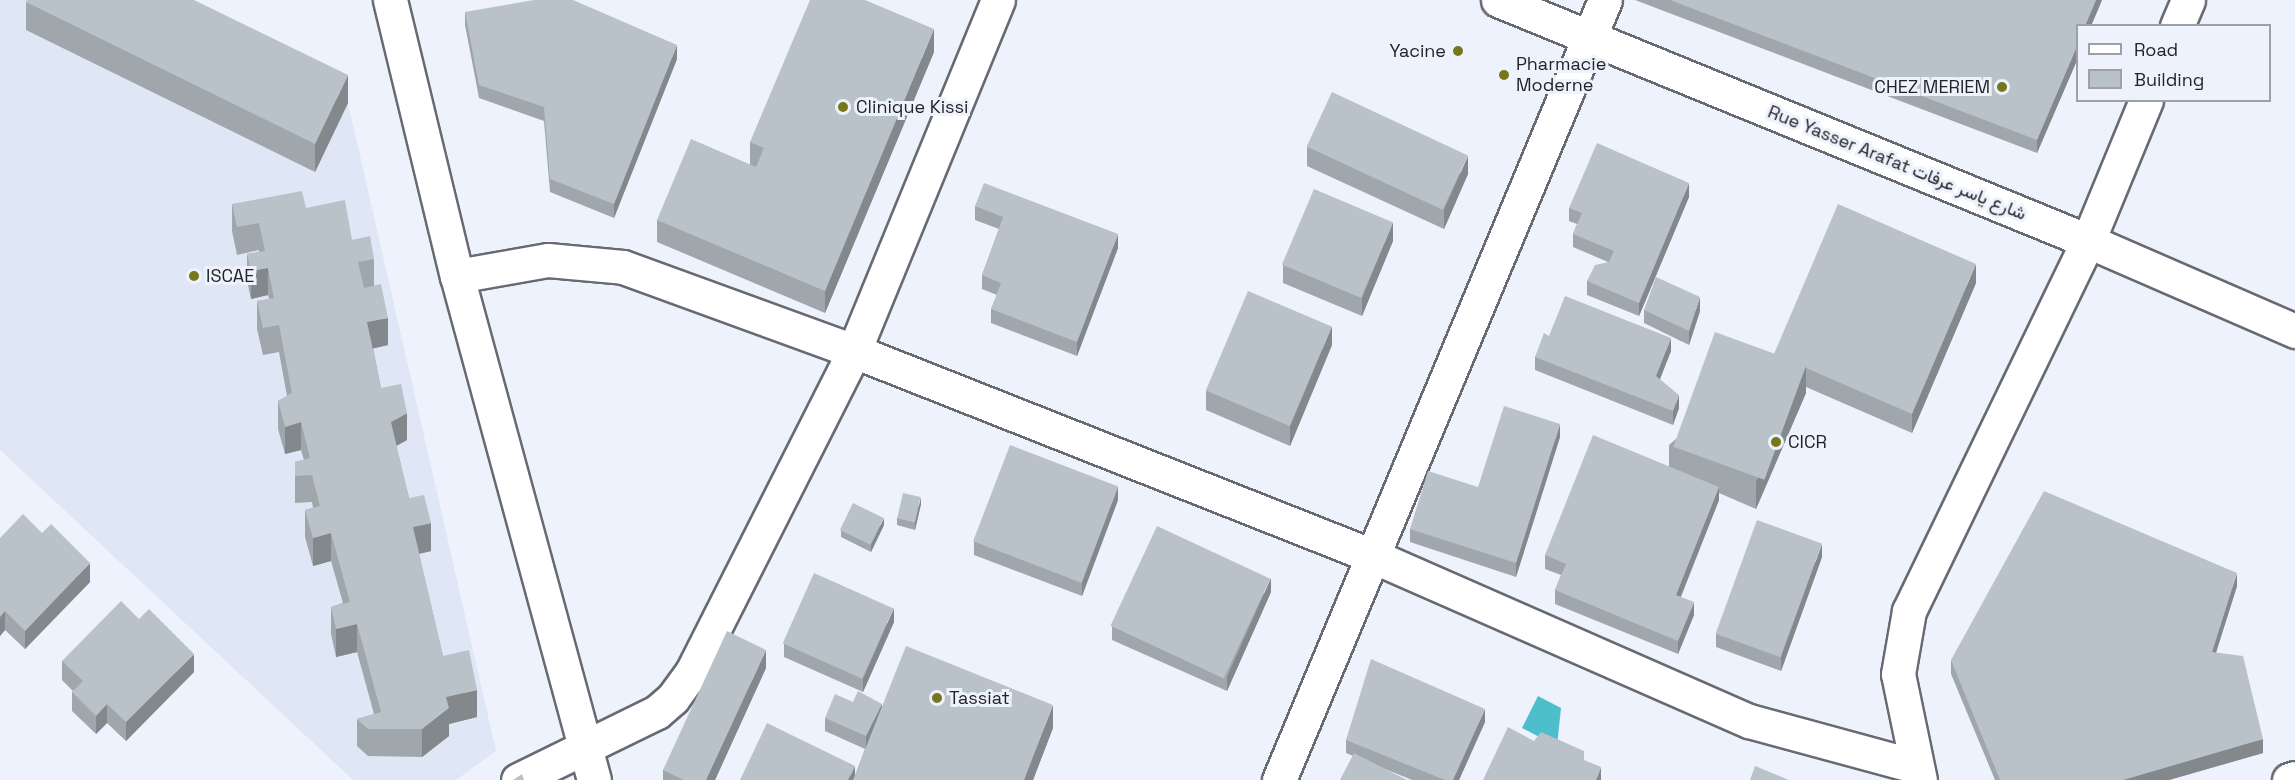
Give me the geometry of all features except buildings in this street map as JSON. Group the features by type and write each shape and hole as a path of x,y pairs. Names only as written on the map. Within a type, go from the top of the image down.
{"street":[{"path":"390,0 457,276 594,780"},
{"path":"518,780 657,712 673,698 692,672 854,351 998,0"},
{"name":"Rue Yasser Arafat شارع ياسر عرفات","path":"1498,0 2088,241 2295,331"},
{"path":"1279,780 1375,557 1605,0"},
{"path":"2178,24 2187,0"},
{"path":"457,276 548,260 624,267 854,351 1375,557 1749,721 1917,773 1898,674 1909,611 2088,241 2145,102"},
{"path":"2289,780 2295,778"}],"shaded area":[{"name":"ISCAE","path":"0,0 138,0 348,103 496,751 456,780 353,780 0,450"}],"water":[{"path":"1538,696 1561,708 1557,746 1522,728"}],"place":[{"name":"Yacine","path":"1458,51"},
{"name":"Pharmacie Moderne","path":"1504,75"},
{"name":"CHEZ MERIEM","path":"2002,87"},
{"name":"Clinique Kissi","path":"843,107"},
{"name":"ISCAE","path":"194,276"},
{"name":"CICR","path":"1776,442"},
{"name":"Tassiat","path":"937,698"}]}
